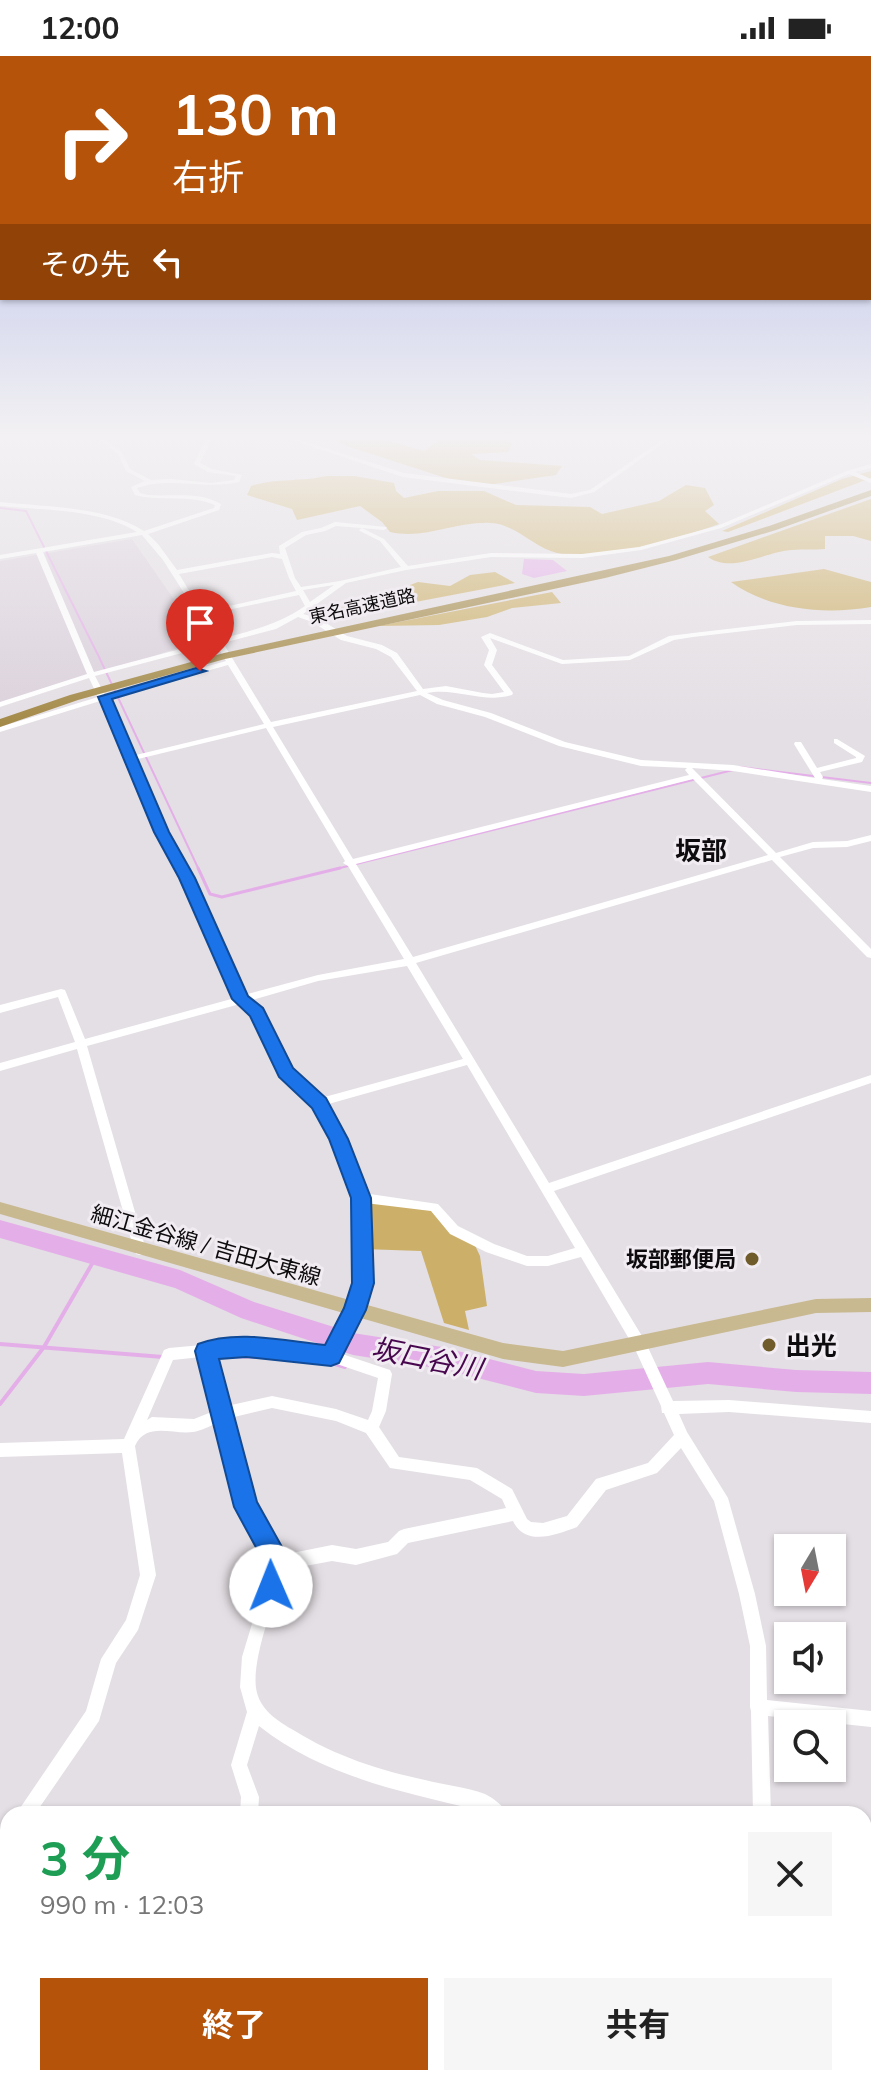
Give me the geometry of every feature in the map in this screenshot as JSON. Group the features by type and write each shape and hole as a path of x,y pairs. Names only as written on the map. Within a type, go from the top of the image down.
{"highway":[{"name":"東名高速道路","path":"0,715 167,663 527,585 604,572 733,535"},
{"name":"東名高速道路","path":"0,723 183,665 333,626 547,587 754,535"}],"main road":[{"name":"細江金谷線 / 吉田大東線","path":"0,1208 352,1313 503,1351 563,1359 816,1306 871,1305"}],"street":[{"path":"0,557 134,535"},
{"path":"145,535 218,641 350,866 585,1251 640,1345 682,1437 721,1498 758,1646 762,1806"},
{"path":"301,535 281,547 309,606"},
{"path":"372,535 382,540 406,568"},
{"path":"201,614 406,568 491,555 607,554 695,535"},
{"path":"42,550 101,672 108,696 136,757 161,832 187,878 241,999 257,1013 286,1073 319,1103 338,1139 361,1198 363,1283 331,1356"},
{"path":"174,573 272,555 284,557"},
{"path":"0,705 101,672 273,627 297,615 344,581"},
{"path":"297,615 315,620 344,638 379,647 394,655 423,694 562,744 641,763 685,763 819,776 871,789"},
{"path":"136,757 377,700 451,687 487,697 509,693 488,665 493,650 485,637 490,635 575,664 630,658 672,638 693,635 797,623 871,622"},
{"path":"0,730 230,662"},
{"path":"837,741 861,756 859,760"},
{"path":"798,744 819,776"},
{"path":"819,776 859,760 871,762"},
{"path":"685,763 695,778 871,955"},
{"path":"350,866 695,778"},
{"path":"0,1067 318,978 408,962 813,845 847,844 871,838"},
{"path":"0,1009 61,993 81,1044 140,1250"},
{"path":"319,1103 468,1061"},
{"path":"547,1188 871,1079"},
{"path":"361,1198 434,1207 454,1230 490,1248 527,1261 548,1261 585,1251"},
{"path":"30,1806 93,1715 109,1659 132,1624 148,1575 131,1440 167,1360 246,1347 331,1356 385,1374 379,1411 371,1428"},
{"path":"207,1355 246,1507 278,1563 250,1657 248,1687 255,1712 300,1747 351,1769 482,1802 487,1806"},
{"path":"0,1450 131,1440 152,1424 194,1426 224,1413 272,1402 336,1415 371,1428 395,1463 472,1473 507,1494 522,1524 529,1529 543,1530 572,1522 601,1484 652,1468 682,1437"},
{"path":"667,1408 729,1406 871,1417"},
{"path":"278,1563 332,1553 356,1557 392,1549 404,1536 517,1513"},
{"path":"758,1707 871,1719"},
{"path":"249,1806 250,1797 239,1765 255,1712"}],"shaded area":[{"path":"522,535 686,535 639,548 595,554 557,553"},
{"path":"771,535 871,535 871,541 853,536 825,536 825,549 782,551 739,563 717,562 708,557"},
{"path":"132,539 202,640 0,707 0,561"},
{"path":"524,559 553,560 567,571 534,578 522,574"},
{"path":"824,569 871,582 871,607 835,610 798,608 763,599 731,582"},
{"path":"495,572 515,583 331,618 323,613 410,590 410,585 418,582 450,586 470,575"},
{"path":"552,592 561,603 512,608 487,617 439,625 378,626"},
{"path":"364,1201 434,1207 472,1239 480,1256 487,1306 465,1311 469,1330 444,1323 421,1251 362,1249"}],"waterway":[{"path":"38,535 199,870"},
{"path":"740,767 871,783"},
{"path":"332,870 733,770"},
{"path":"198,868 210,894 222,897 340,868"},
{"name":"坂口谷川","path":"0,1229 180,1280 249,1311 353,1344 442,1358 536,1382 584,1385 708,1373 796,1381 871,1383"},
{"path":"44,1347 96,1257"},
{"path":"0,1344 44,1347"},
{"path":"351,1352 353,1344"},
{"path":"0,1404 44,1347"},
{"path":"44,1347 163,1357"},
{"path":"211,1356 283,1357"},
{"path":"322,1360 345,1367"}],"place":[{"name":"坂部郵便局","path":"752,1259"},
{"name":"出光","path":"769,1345"}],"district":[{"name":"坂部","path":"701,850"}],"route":[{"path":"200,671 105,697 133,758 161,832 187,878 241,999 257,1013 286,1073 319,1103 338,1139 361,1198 363,1283 355,1310 331,1356 246,1347 206,1351 246,1507 278,1563 271,1586"}]}
